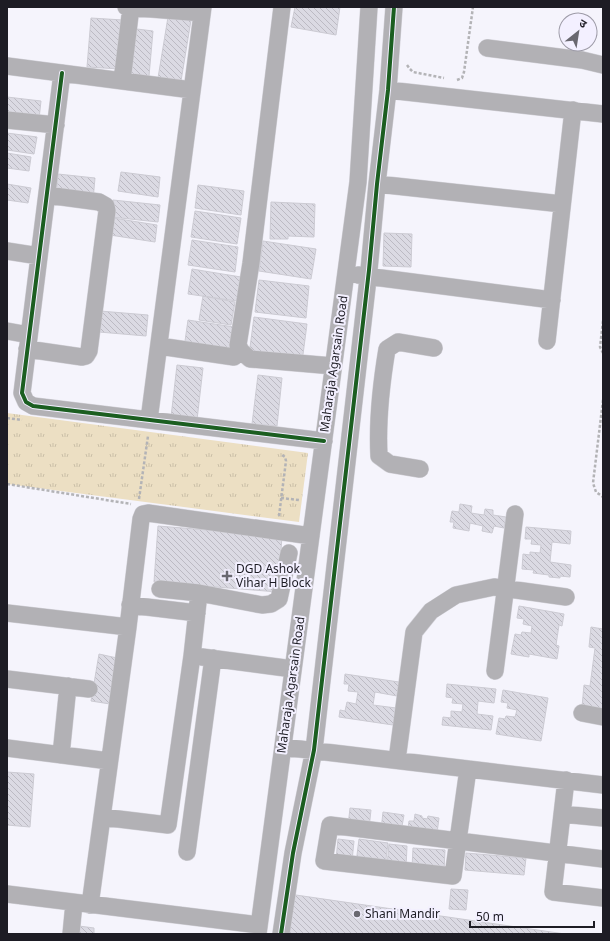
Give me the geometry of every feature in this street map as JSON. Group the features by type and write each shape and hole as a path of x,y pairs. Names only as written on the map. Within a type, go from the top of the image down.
{"street":[{"path":"126,7 202,10 148,428"},
{"path":"282,7 251,263 238,345 241,351 250,359 334,366"},
{"name":"Maharaja Agarsain Road","path":"258,929 358,182 369,7"},
{"path":"281,934 292,853 314,750 368,276 388,90 394,7"},
{"path":"122,81 131,8"},
{"path":"487,48 582,60 603,65"},
{"path":"7,66 192,90"},
{"path":"62,73 22,393 26,402 33,406 148,428 324,441"},
{"path":"388,90 603,114"},
{"path":"547,341 574,110"},
{"path":"7,120 56,125"},
{"path":"377,184 562,204"},
{"path":"7,331 28,342 82,357 88,354 107,211 106,206 99,202 47,195"},
{"path":"7,252 39,256"},
{"path":"346,274 552,300"},
{"path":"420,469 390,464 379,456 378,408 387,349 398,342 434,348"},
{"path":"159,346 234,357 241,351"},
{"path":"356,386 381,391"},
{"path":"71,934 82,904 102,817 128,627 141,518 143,514 148,513 311,536"},
{"path":"495,672 515,514"},
{"path":"160,589 199,593 262,605 271,604 279,599 289,553"},
{"path":"397,760 414,632 431,611 456,594 494,587 566,597"},
{"path":"102,817 168,825 192,656 199,593"},
{"path":"130,605 197,613"},
{"path":"7,613 128,627"},
{"path":"192,656 293,669"},
{"path":"187,852 212,658"},
{"path":"7,679 90,689"},
{"path":"61,755 68,686"},
{"path":"582,714 603,717"},
{"path":"283,747 603,785"},
{"path":"7,748 109,761"},
{"path":"468,769 458,841 453,876 324,861 330,825 458,841 556,854 603,859"},
{"path":"566,780 556,854 553,892 603,898"},
{"path":"562,814 603,818"},
{"path":"7,894 258,929"}],"path":[{"path":"407,64 413,72 457,80 462,78 473,7"},
{"path":"603,321 600,347 603,353"},
{"path":"603,400 593,483 596,492 603,497"},
{"path":"7,484 138,505 148,428"},
{"path":"279,453 285,457 286,461 281,498"}],"green space":[{"path":"7,413 308,453 299,522 7,484"}],"building":[{"path":"295,7 340,7 336,35 291,27"},
{"path":"168,17 191,20 181,81 158,78"},
{"path":"91,18 123,20 120,69 87,67"},
{"path":"129,28 153,31 149,76 125,74"},
{"path":"7,97 41,101 39,119 7,115"},
{"path":"7,133 37,137 34,154 7,150"},
{"path":"7,153 31,157 29,171 7,168"},
{"path":"121,172 160,177 158,197 118,191"},
{"path":"58,174 95,178 93,200 56,195"},
{"path":"7,184 31,188 28,203 7,200"},
{"path":"198,185 244,191 241,215 195,208"},
{"path":"113,200 160,205 158,222 111,217"},
{"path":"271,202 315,204 314,237 288,236 288,239 270,239"},
{"path":"195,211 241,218 237,244 191,237"},
{"path":"113,218 157,225 155,242 110,235"},
{"path":"384,233 412,234 411,267 383,266"},
{"path":"192,240 238,247 235,272 188,265"},
{"path":"263,241 316,249 311,279 259,271"},
{"path":"192,269 241,277 237,301 188,294"},
{"path":"259,280 309,286 306,318 255,312"},
{"path":"203,296 235,302 231,325 199,320"},
{"path":"100,311 148,315 146,336 99,332"},
{"path":"254,317 307,324 302,362 249,355"},
{"path":"188,320 234,327 231,354 184,348"},
{"path":"177,365 203,368 197,420 171,417"},
{"path":"258,375 282,378 277,426 252,424"},
{"path":"460,504 472,506 471,513 484,515 485,509 493,510 493,515 506,517 504,528 494,526 492,533 482,531 483,526 470,523 469,531 453,528 454,522 450,522 452,511 459,512"},
{"path":"158,526 282,536 278,592 154,582"},
{"path":"526,527 571,531 570,544 552,542 550,562 571,565 570,577 549,577 549,575 533,573 534,570 522,569 523,554 530,555 530,552 540,553 541,545 531,544 532,539 525,539"},
{"path":"519,606 564,614 562,626 559,625 556,645 559,646 557,659 529,654 529,657 511,654 515,634 521,635 522,632 531,633 532,626 523,624 524,619 517,618"},
{"path":"591,627 603,629 603,710 582,707 584,685 590,686 595,648 589,647"},
{"path":"99,654 117,658 110,704 91,701"},
{"path":"345,674 399,682 397,696 375,692 373,705 396,708 393,725 339,717 340,710 345,711 347,702 356,704 358,692 348,691 349,684 344,684"},
{"path":"447,684 496,689 494,703 478,701 477,714 493,716 491,730 442,725 443,717 451,718 451,711 462,712 463,704 452,703 453,698 446,697"},
{"path":"503,690 548,698 541,741 496,734 499,718 505,719 506,716 515,717 517,710 507,708 508,703 501,702"},
{"path":"7,772 34,774 30,827 7,825"},
{"path":"350,808 371,810 369,828 348,826"},
{"path":"383,812 404,815 401,832 381,830"},
{"path":"415,814 427,819 428,816 439,818 437,833 408,829 409,821 414,821"},
{"path":"338,839 354,841 352,861 336,860"},
{"path":"359,839 388,843 385,867 356,863"},
{"path":"389,844 407,846 406,868 387,866"},
{"path":"413,848 445,850 444,871 412,868"},
{"path":"466,853 526,858 524,875 465,870"},
{"path":"451,889 468,890 466,910 449,909"},
{"name":"Shani Mandir","path":"289,894 565,934 284,934"},
{"path":"79,926 94,928 94,934 78,934"}],"cycle path":[{"path":"281,934 293,853 314,750 369,270 388,90 394,7"},
{"path":"62,73 22,393 26,402 33,406 324,441"}],"place":[{"name":"DGD Ashok Vihar H Block","path":"227,576"},
{"name":"Shani Mandir","path":"357,914"}]}
